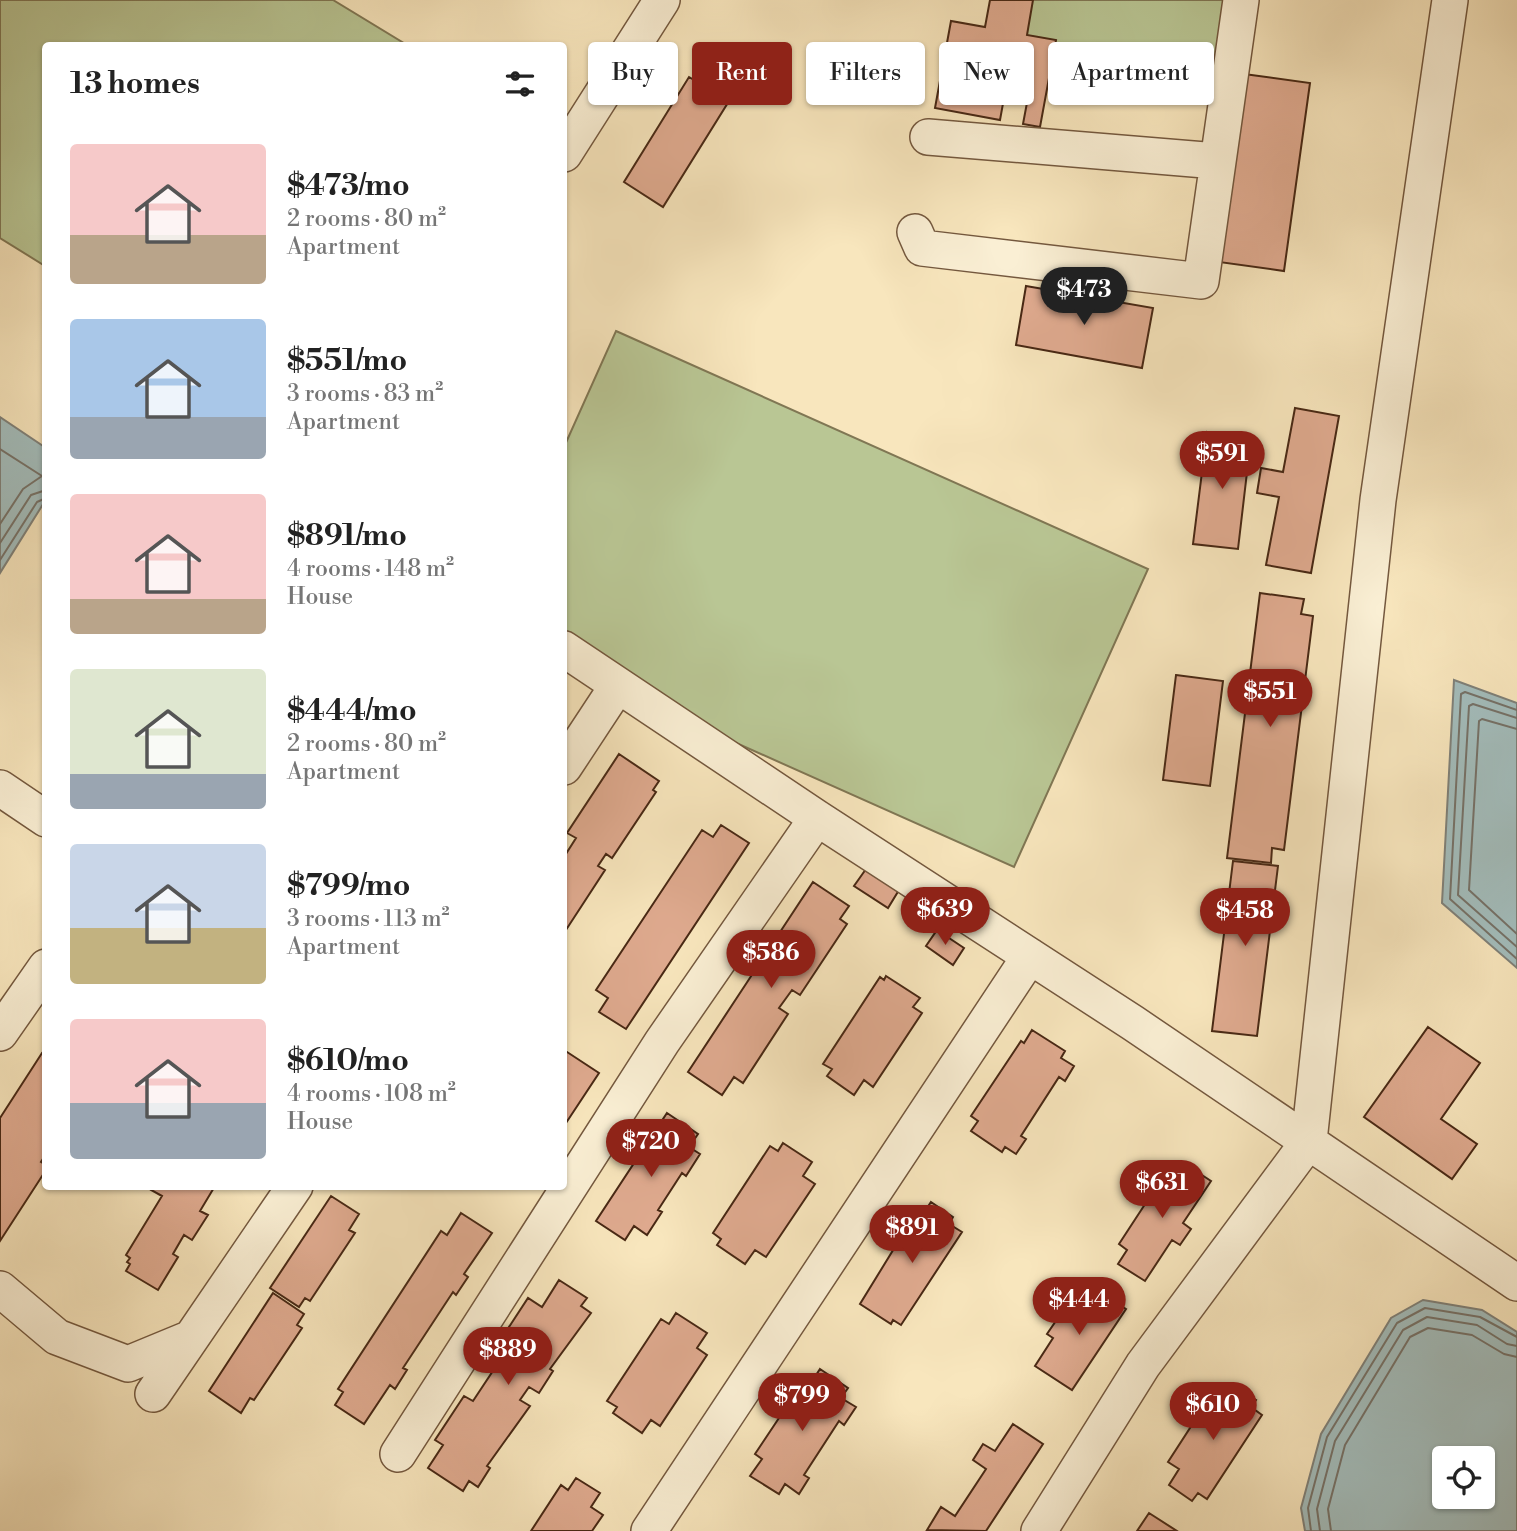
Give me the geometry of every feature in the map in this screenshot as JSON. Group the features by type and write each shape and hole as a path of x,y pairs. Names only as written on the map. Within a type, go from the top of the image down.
{"lane":[{"path":"567,149 662,0"},
{"path":"915,232 922,248 1201,281 1241,0"},
{"path":"1039,1531 1143,1365 1309,1141 1378,500 1450,0"},
{"path":"928,137 1217,161"},
{"path":"567,651 1309,1141 1517,1283"},
{"path":"567,762 618,684"},
{"path":"0,788 42,816"},
{"path":"398,1454 662,1042 817,818"},
{"path":"649,1531 1030,956"},
{"path":"0,1033 42,973"},
{"path":"153,1394 292,1190"},
{"path":"0,1289 57,1337 128,1364 191,1338"}],"green space":[{"path":"0,0 333,0 402,42 42,42 42,264 0,238"},
{"path":"1028,0 1248,0 1233,78 1214,74 1214,42 1048,43 1021,38"},
{"path":"616,331 1148,569 1014,867 567,667 567,440"}],"water":[{"path":"0,417 42,445 42,506 0,573"},
{"path":"1454,680 1517,703 1517,968 1442,903"},
{"path":"1423,1300 1482,1310 1517,1332 1517,1531 1305,1531 1301,1508 1321,1434 1391,1318"}],"building":[{"path":"990,0 1033,0 1027,35 1056,40 1048,42 1048,84 1040,127 1023,124 1027,105 1034,105 1034,42 947,42 951,21 985,27"},
{"path":"1244,74 1310,83 1284,271 1219,262"},
{"path":"689,77 692,79 692,105 727,105 663,207 624,182 672,105 678,105 678,95"},
{"path":"939,86 939,105 1003,105 1000,120 935,108"},
{"path":"1026,286 1153,308 1142,368 1016,345"},
{"path":"1295,408 1339,416 1311,573 1266,565 1279,497 1257,493 1261,468 1283,472"},
{"path":"1207,432 1251,438 1238,549 1193,544"},
{"path":"1260,593 1304,599 1301,614 1313,616 1284,850 1272,848 1271,863 1227,858"},
{"path":"1176,675 1223,681 1210,786 1163,780"},
{"path":"619,754 659,781 653,790 656,792 612,858 606,854 598,866 605,870 567,928 567,852 576,838 567,833"},
{"path":"721,825 749,843 626,1029 599,1012 608,998 596,990 702,830 713,837"},
{"path":"1233,861 1278,866 1257,1036 1212,1031"},
{"path":"866,869 899,890 888,908 854,886"},
{"path":"813,882 849,906 840,919 847,924 800,995 792,990 779,1008 788,1014 743,1083 734,1077 722,1095 688,1072"},
{"path":"937,930 964,948 953,965 926,946"},
{"path":"886,976 920,998 913,1007 922,1013 873,1087 864,1080 854,1095 827,1076 832,1069 823,1064 880,977 884,980"},
{"path":"1428,1027 1480,1063 1441,1119 1477,1144 1452,1179 1364,1117"},
{"path":"1032,1030 1065,1051 1061,1058 1074,1066 1065,1081 1059,1077 1021,1136 1026,1139 1016,1154 1005,1147 1002,1152 971,1131 978,1121 971,1116 1021,1041 1024,1043"},
{"path":"567,1052 599,1073 567,1121"},
{"path":"42,1053 42,1176 0,1241 0,1118"},
{"path":"667,1113 698,1134 689,1147 700,1154 686,1176 682,1173 658,1210 662,1212 647,1235 634,1226 625,1240 596,1221"},
{"path":"783,1143 812,1162 803,1176 815,1184 766,1257 755,1250 745,1264 717,1245 721,1239 713,1233 770,1146 778,1151"},
{"path":"1185,1164 1211,1181 1183,1223 1191,1229 1180,1245 1172,1240 1145,1281 1118,1264 1127,1250 1119,1244 1168,1169 1178,1175"},
{"path":"151,1190 213,1190 200,1211 208,1215 192,1240 184,1235 173,1254 178,1257 158,1290 126,1271 130,1258 126,1255 162,1196"},
{"path":"331,1196 359,1214 349,1230 355,1233 310,1301 305,1298 299,1307 270,1288"},
{"path":"931,1202 953,1217 949,1224 962,1232 901,1325 893,1320 891,1324 860,1304 914,1216 919,1220"},
{"path":"461,1213 492,1233 464,1274 468,1277 456,1295 453,1292 403,1368 407,1370 395,1389 390,1385 364,1424 335,1405 343,1392 338,1389 441,1231 447,1235"},
{"path":"559,1280 587,1298 581,1306 591,1313 550,1369 553,1371 539,1393 529,1387 520,1400 530,1406 487,1466 490,1468 478,1487 469,1481 463,1491 428,1468 443,1445 435,1440 464,1396 473,1401 516,1336 507,1330 528,1298 542,1307"},
{"path":"1088,1285 1126,1309 1072,1390 1035,1366 1053,1338 1047,1334 1060,1315 1065,1319"},
{"path":"273,1293 304,1314 297,1325 302,1328 254,1400 250,1398 241,1413 209,1391"},
{"path":"676,1313 707,1333 697,1348 707,1355 660,1426 651,1420 642,1433 613,1413 617,1407 607,1401 661,1319 669,1324"},
{"path":"820,1369 848,1388 841,1398 856,1407 844,1425 839,1421 804,1475 809,1478 799,1494 785,1484 779,1494 750,1476 762,1459 755,1454 803,1382 809,1386"},
{"path":"1232,1384 1256,1400 1251,1407 1262,1415 1207,1499 1198,1493 1192,1501 1169,1485 1179,1469 1168,1462 1214,1391 1223,1397"},
{"path":"1013,1424 1043,1444 986,1531 927,1530 941,1507 955,1516 986,1469 973,1460 983,1444 995,1451"},
{"path":"576,1478 600,1493 591,1507 603,1515 592,1531 531,1531 561,1485 568,1490"},
{"path":"1149,1513 1177,1531 1137,1531"}]}
